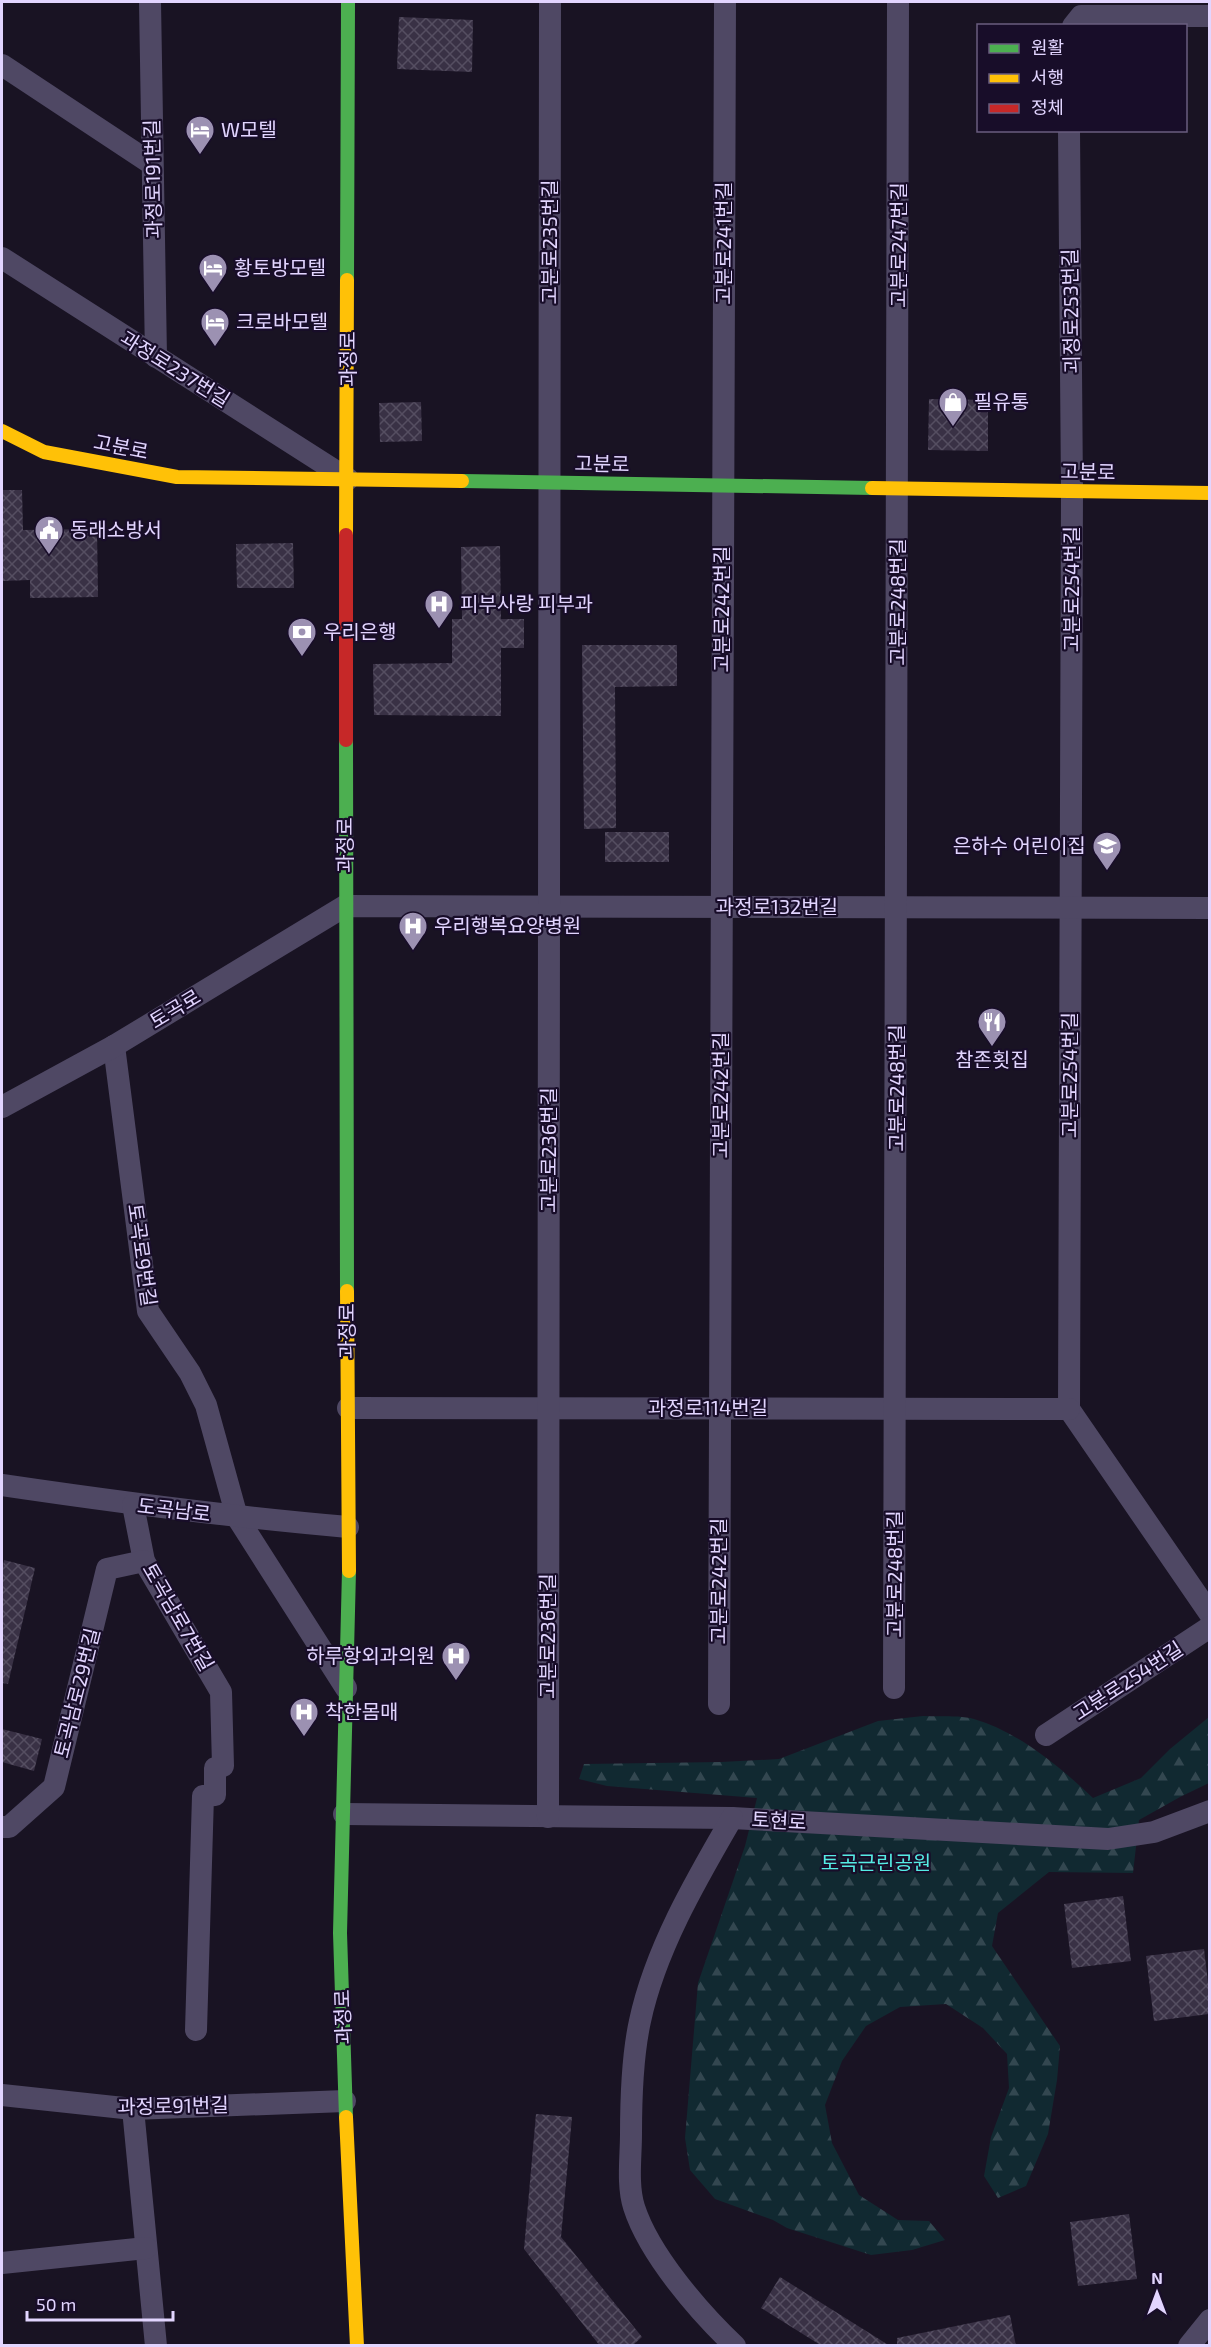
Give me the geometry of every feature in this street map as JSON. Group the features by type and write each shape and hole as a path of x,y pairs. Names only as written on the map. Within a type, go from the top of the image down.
{"main road":[{"name":"과정로","path":"348,2 348,479 345,582 348,1527 340,1933 345,2101 357,2346"},
{"name":"고분로","path":"2,431 44,452 177,477 1209,494"}],"street":[{"name":"과정로191번길","path":"150,2 156,357"},
{"name":"고분로235번길","path":"550,2 550,482"},
{"name":"고분로241번길","path":"723,485 725,2"},
{"name":"고분로247번길","path":"898,2 899,488"},
{"path":"1075,24 1081,16 1194,11"},
{"path":"2,65 152,164"},
{"name":"괴정로253번길","path":"1069,132 1072,491"},
{"name":"과정로237번길","path":"2,258 348,479"},
{"name":"고분로236번길","path":"548,1817 550,482"},
{"name":"고분로242번길","path":"719,1704 723,485"},
{"name":"고분로248번길","path":"894,1688 899,488"},
{"name":"고분로254번길","path":"1069,1409 1072,491"},
{"name":"과정로132번길","path":"345,906 1209,908"},
{"name":"토곡로","path":"2,1107 114,1046 345,906"},
{"name":"토곡로9번길","path":"114,1046 148,1311 190,1373 206,1405 237,1517"},
{"name":"과정로114번길","path":"348,1408 1069,1409"},
{"path":"1069,1409 1209,1614"},
{"name":"도곡남로","path":"2,1485 134,1505 348,1527"},
{"name":"토곡남로7번길","path":"134,1505 144,1561 221,1692 223,1766 215,1768 215,1795 203,1797 196,2030"},
{"path":"237,1517 346,1689"},
{"name":"토곡남로29번길","path":"2,1827 9,1827 54,1786 107,1569 144,1561"},
{"name":"고분로254번길","path":"1046,1735 1209,1627"},
{"name":"토현로","path":"344,1814 732,1818 1108,1839 1154,1832 1209,1811"},
{"path":"732,1818 687,1896 651,1981 642,2009 636,2044 631,2109 631,2173 633,2204 649,2240 660,2258 706,2316 735,2346"},
{"name":"과정로91번길","path":"2,2095 133,2109 345,2101"},
{"path":"133,2109 156,2346"},
{"path":"2,2263 146,2248"},
{"path":"1189,2346 1209,2320"}],"green space":[{"name":"토곡근린공원","path":"923,1716 974,1719 1007,1732 1053,1763 1093,1798 1141,1778 1170,1749 1209,1717 1209,1783 1139,1820 1133,1873 1049,1872 998,1913 992,1946 1060,2046 1048,2134 1026,2186 998,2198 984,2176 991,2137 1009,2088 1007,2054 983,2028 946,2004 900,2007 866,2026 842,2061 825,2105 832,2143 859,2195 898,2220 929,2221 945,2240 912,2250 871,2255 787,2228 773,2220 715,2199 690,2170 685,2138 698,1983 745,1846 757,1798 607,1786 579,1779 584,1764 779,1759 878,1721"}],"building":[{"path":"399,17 473,20 472,72 397,69"},
{"path":"929,399 988,400 988,451 928,450"},
{"path":"421,402 422,441 380,442 379,403"},
{"name":"동래소방서","path":"2,490 22,490 23,530 97,529 98,597 30,598 30,580 2,581"},
{"path":"293,543 294,588 237,588 236,544"},
{"path":"500,546 501,619 524,619 524,648 501,648 501,716 374,715 373,664 452,663 452,619 462,619 461,547"},
{"path":"582,645 677,645 677,686 615,687 616,828 584,829"},
{"path":"605,832 669,832 669,862 605,862"},
{"path":"4,1560 35,1568 8,1684 2,1683 2,1572"},
{"path":"2,1729 42,1739 34,1771 2,1762"},
{"path":"1123,1896 1131,1961 1072,1968 1064,1904"},
{"path":"1204,1949 1209,2014 1154,2021 1146,1956"},
{"path":"536,2114 572,2117 561,2237 642,2337 632,2346 600,2346 524,2249"},
{"path":"1129,2214 1137,2279 1078,2286 1070,2222"},
{"path":"780,2277 890,2346 822,2346 761,2308"},
{"path":"1010,2315 1016,2346 897,2346 897,2338"}],"traffic: fast":[{"path":"347,280 348,2"},
{"path":"462,481 872,488"},
{"path":"346,740 347,1291"},
{"path":"346,2117 340,1933 349,1571"}],"traffic: slow":[{"path":"346,535 347,280"},
{"path":"2,431 44,452 177,477 462,481"},
{"path":"872,488 1210,493"},
{"path":"347,1291 349,1571"},
{"path":"346,2117 357,2346"}],"traffic: jam":[{"path":"346,535 346,740"}],"place":[{"name":"W모텔","path":"200,156"},
{"name":"황토방모텔","path":"213,294"},
{"name":"크로바모텔","path":"215,348"},
{"name":"필유통","path":"953,428"},
{"name":"동래소방서","path":"49,556"},
{"name":"피부사랑 피부과","path":"439,630"},
{"name":"우리은행","path":"302,658"},
{"name":"은하수 어린이집","path":"1107,872"},
{"name":"우리행복요양병원","path":"413,952"},
{"name":"참존횟집","path":"992,1048"},
{"name":"하루항외과의원","path":"456,1682"},
{"name":"착한몸매","path":"304,1738"}]}
